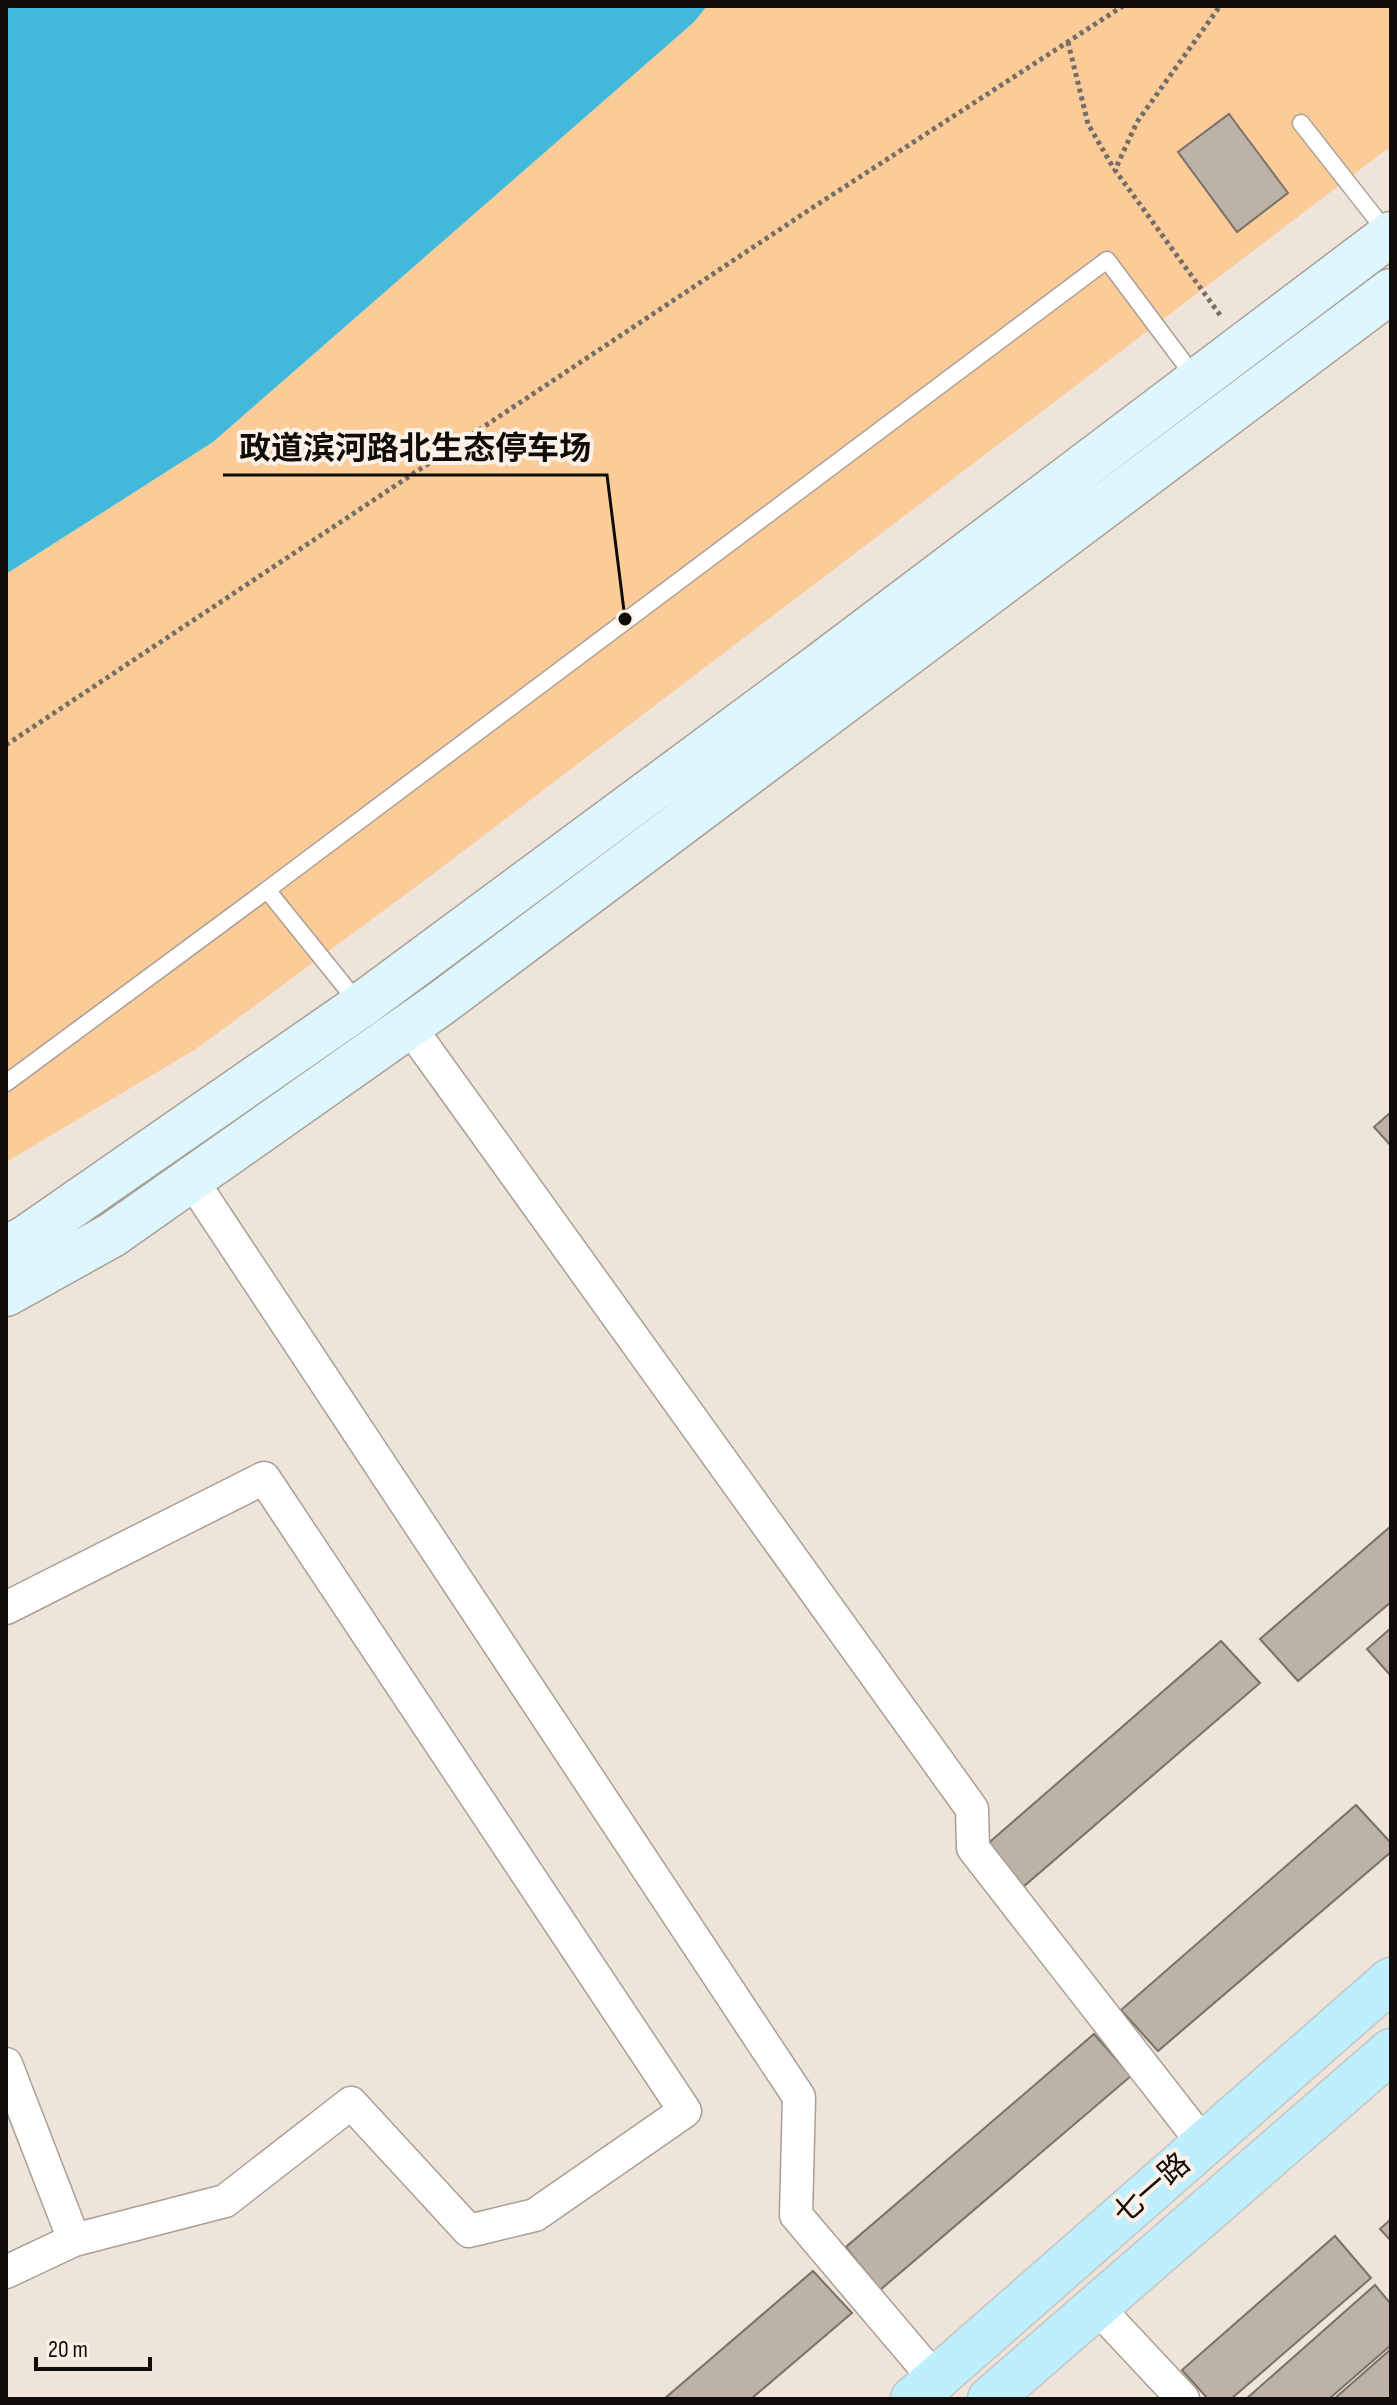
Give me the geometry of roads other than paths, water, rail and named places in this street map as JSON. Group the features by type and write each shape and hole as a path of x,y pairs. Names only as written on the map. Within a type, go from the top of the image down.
{"main road":[{"path":"6,1248 24,1239 360,1006 818,667 1390,235"},
{"path":"6,1294 112,1235 409,1026 1391,291"},
{"name":"七一路","path":"924,2389 1391,1980"},
{"name":"七一路","path":"990,2399 1391,2051"}],"street":[{"path":"409,1026 972,1809 973,1848 1203,2143"},
{"path":"191,1179 799,2097 796,2215 924,2389"},
{"path":"6,1608 264,1478 685,2111 535,2215 469,2231 351,2103 225,2201 74,2240 6,2272"},
{"path":"6,2064 74,2240"},
{"path":"1096,2306 1183,2399"}],"lane":[{"path":"1301,123 1390,235"},
{"path":"6,1083 1107,260 1197,380"},
{"path":"267,890 360,1006"}],"water":[{"path":"6,6 707,6 694,22 213,442 6,574"}],"place":[{"name":"政道滨河路北生态停车场","path":"625,619"}]}
